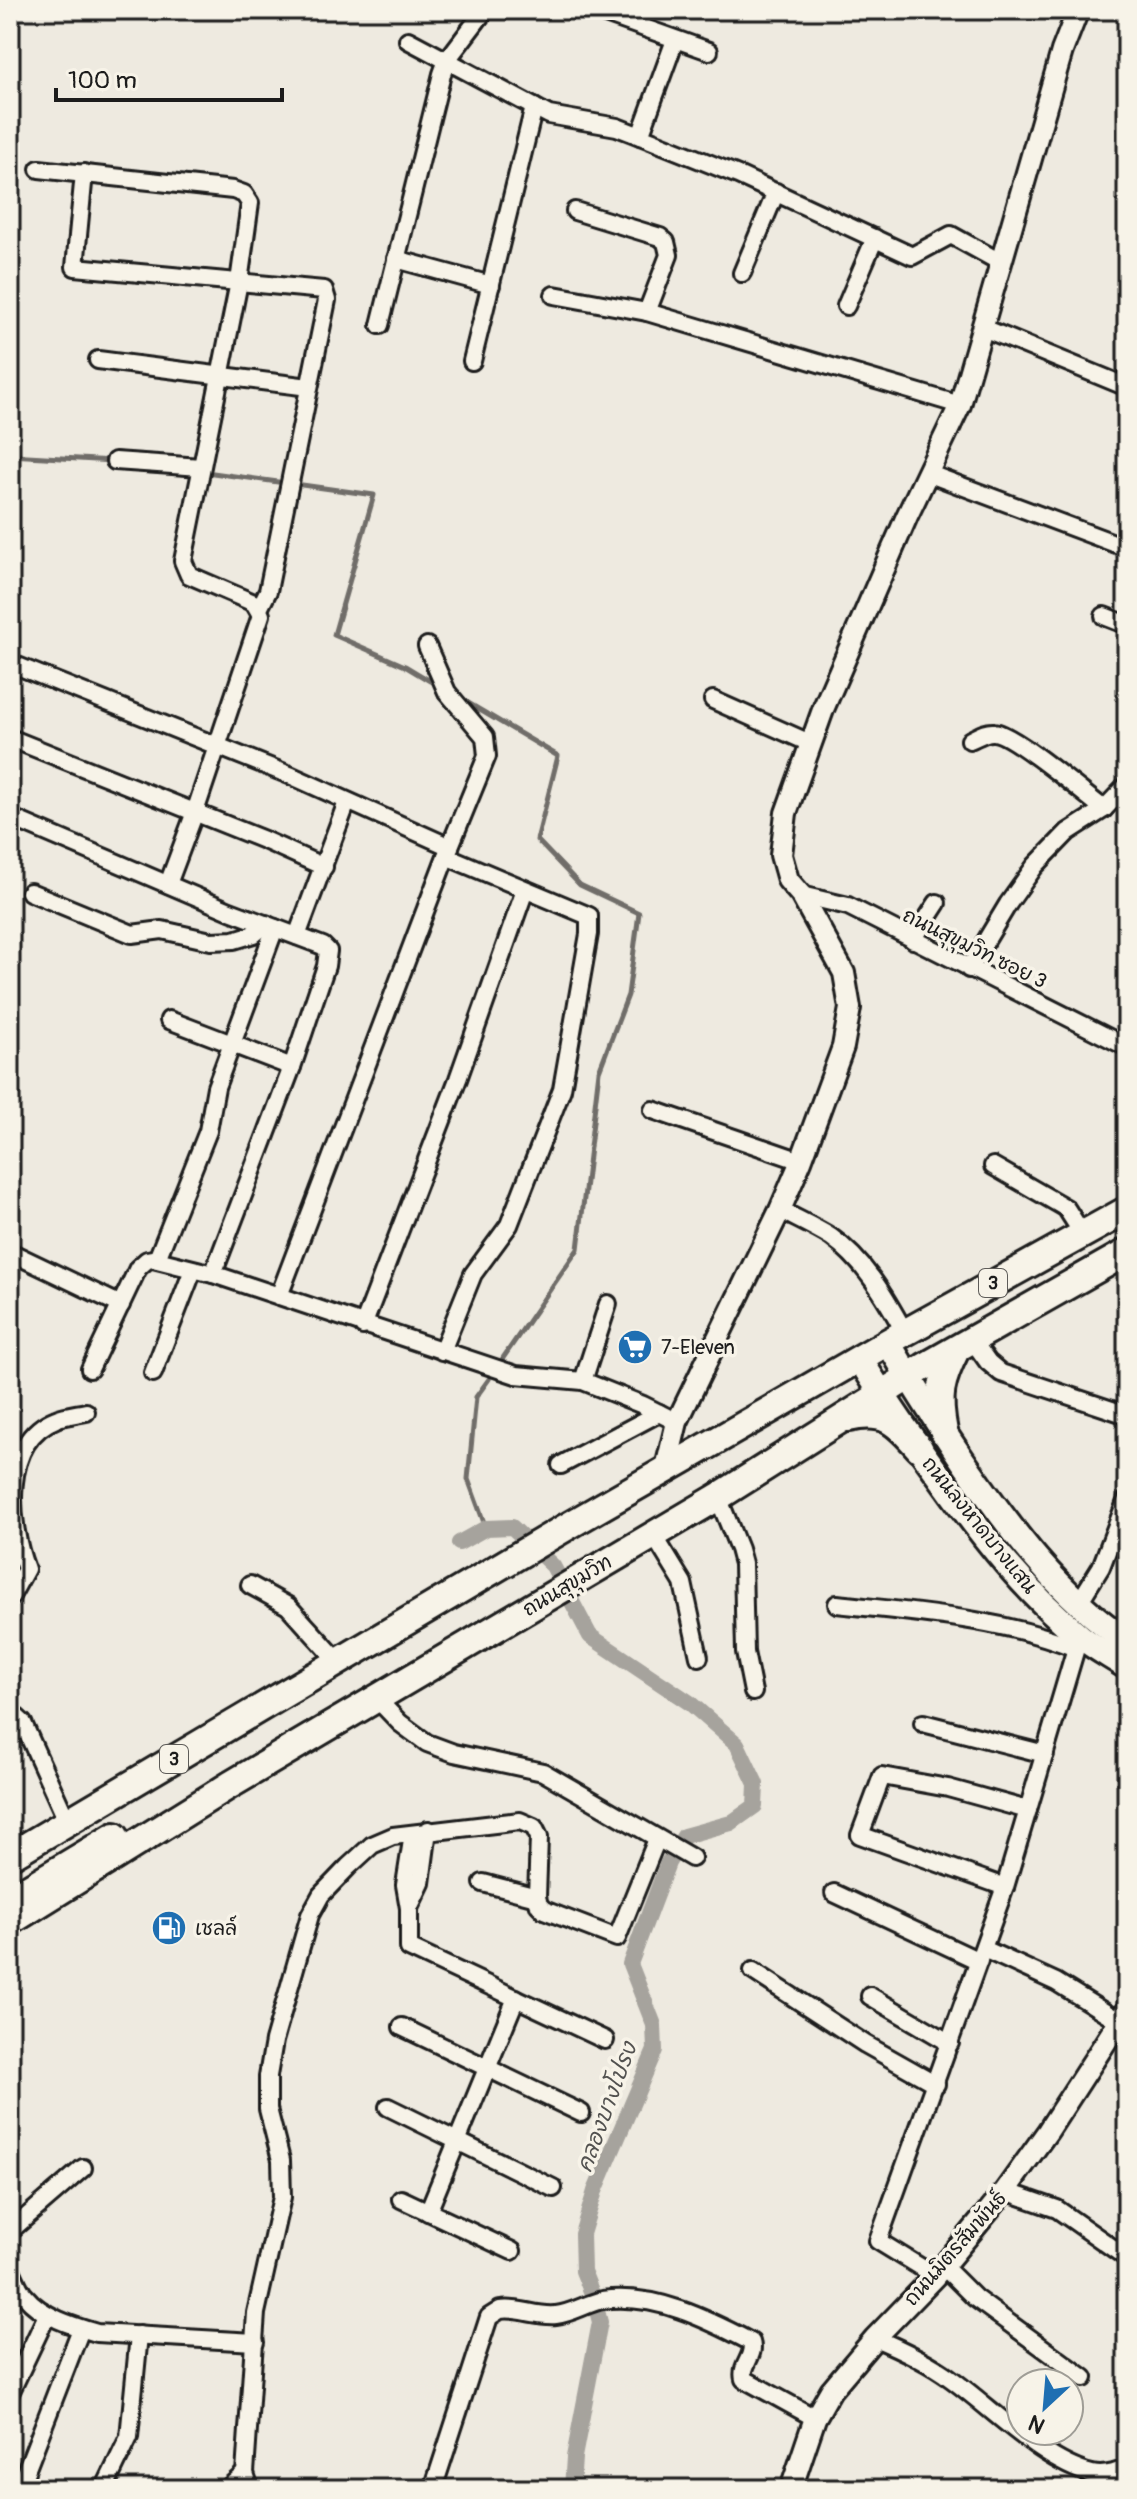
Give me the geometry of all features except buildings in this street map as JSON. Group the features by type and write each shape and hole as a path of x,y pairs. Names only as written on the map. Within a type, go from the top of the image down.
{"main road":[{"name":"3","path":"10,1856 563,1529 896,1337 1127,1210"},
{"name":"ถนนสุขุมวิท","path":"10,1922 230,1785 718,1497 908,1377 1127,1252"},
{"name":"ถนนลงหาดบางแสน","path":"896,1337 908,1377 995,1508 1042,1567 1078,1604 1127,1641"},
{"path":"944,1432 939,1407 942,1378 964,1346"},
{"name":"ถนนลงหาดบางแสน","path":"860,1359 919,1448 1009,1567 1080,1643 1127,1667"},
{"path":"840,1420 877,1415 891,1419 919,1448"},
{"path":"10,1899 191,1790 230,1785"}],"street":[{"path":"380,325 442,74 447,60 485,10"},
{"path":"594,10 709,51"},
{"path":"665,1472 668,1417 780,1210 843,1047 850,1008 844,973 801,895 788,880 781,855 786,813 824,707 960,405 1062,51 1078,10"},
{"path":"408,40 549,115 617,127 776,192 912,256 951,235 1000,262"},
{"path":"640,136 675,40"},
{"path":"472,361 534,107"},
{"path":"39,169 233,190 244,194 250,203 239,282 183,561 185,569 198,580 245,599 259,609"},
{"path":"84,173 75,267 324,290 327,300 268,591 259,609 260,623 168,884"},
{"path":"742,273 776,192"},
{"path":"575,211 660,237 666,242 669,255 647,312"},
{"path":"846,306 875,238"},
{"path":"396,259 491,285"},
{"path":"554,295 647,312 960,405"},
{"path":"981,327 1127,387"},
{"path":"98,360 309,387"},
{"path":"115,461 201,467"},
{"path":"927,473 1127,548"},
{"path":"1104,616 1127,625"},
{"path":"279,1296 487,756 485,737 447,692 427,646"},
{"path":"10,663 347,802 525,890 589,916 587,954 562,1089 509,1225 473,1274 442,1351"},
{"path":"713,700 812,744"},
{"path":"970,740 989,732 1003,736 1104,809"},
{"path":"10,738 324,867"},
{"path":"969,969 1035,866 1068,832 1104,809 1127,785"},
{"path":"297,936 347,802"},
{"path":"10,817 323,946 329,957 292,1067 213,1274"},
{"path":"363,1326 458,1079 525,890"},
{"path":"30,892 132,934 162,930 211,941 234,940 270,926"},
{"name":"ถนนสุขุมวิท ซอย 3","path":"801,895 848,906 1127,1047"},
{"path":"913,940 937,903"},
{"path":"157,1259 208,1131 216,1087 270,926"},
{"path":"169,1020 292,1067"},
{"path":"653,1110 801,1161"},
{"path":"993,1166 1066,1208 1082,1233"},
{"path":"780,1210 831,1237 850,1253 874,1281 896,1337"},
{"path":"10,1252 121,1305"},
{"path":"90,1369 138,1268 147,1260 157,1259 213,1274 516,1375 583,1381 668,1417"},
{"path":"153,1373 193,1270"},
{"path":"583,1381 608,1304"},
{"path":"964,1346 1001,1373 1127,1415"},
{"path":"10,1598 26,1569 20,1553 15,1510 13,1478 17,1464 36,1432 55,1419 86,1412"},
{"path":"561,1465 668,1417"},
{"path":"718,1497 743,1564 745,1652 753,1692"},
{"path":"1078,1604 1101,1567 1127,1499"},
{"path":"653,1534 683,1583 699,1657"},
{"path":"250,1585 288,1606 338,1661"},
{"path":"837,1604 978,1620 1080,1643 1005,1887 878,2241 939,2271 1069,2367"},
{"path":"377,1699 400,1723 427,1743 454,1753 543,1772 692,1858"},
{"path":"10,1711 23,1723 68,1823"},
{"path":"923,1723 1045,1754"},
{"path":"1005,1887 860,1835 882,1776 948,1788 1028,1810"},
{"path":"227,2489 247,2481 256,2313 282,2197 281,2160 268,2109 268,2076 274,2041 303,1936 321,1895 372,1845 393,1836 520,1821 534,1827 539,1837 537,1897 544,1910 617,1938 663,1843"},
{"path":"421,1832 421,1883 409,1908 409,1948 605,2040"},
{"path":"483,1883 537,1897"},
{"path":"834,1893 982,1955 1056,1982 1123,2015"},
{"path":"753,1971 865,2044 936,2084"},
{"path":"870,1996 950,2043"},
{"path":"428,2212 516,1998"},
{"name":"ถนนมิตรสัมพันธ์","path":"791,2489 815,2418 831,2390 939,2271 1005,2191 1123,2015"},
{"path":"402,2027 581,2113"},
{"path":"388,2107 553,2188"},
{"path":"10,2231 83,2168"},
{"path":"1005,2191 1057,2209 1127,2258"},
{"path":"401,2199 512,2251"},
{"path":"10,2268 25,2296 47,2315 81,2329 97,2333 255,2342"},
{"path":"433,2489 489,2317 494,2312 508,2309 551,2315 571,2312 600,2301 670,2306 749,2341 753,2347 743,2368 744,2379 815,2418"},
{"path":"10,2393 47,2315"},
{"path":"19,2489 81,2329"},
{"path":"104,2489 129,2437 139,2335"},
{"path":"875,2338 918,2357 949,2377 1061,2462 1094,2474 1113,2474 1127,2468"}],"waterway":[{"path":"10,455 113,461"},
{"path":"213,473 278,482"},
{"path":"302,485 374,495 334,635 405,666 430,681"},
{"path":"463,700 558,756 537,840 580,885 639,913 628,995 599,1071 578,1249 503,1358"},
{"path":"486,1528 468,1479 476,1397 489,1379"},
{"name":"คลองบางโปรง","path":"459,1543 486,1528 512,1527 553,1566 590,1636 690,1703 737,1744 756,1784 755,1806 731,1823 684,1836 668,1863 630,1964 654,2025 655,2050 595,2191 582,2234 583,2271 600,2322 574,2457 572,2489"}],"place":[{"name":"7-Eleven","path":"635,1347"},
{"name":"เชลล์","path":"169,1928"}]}
